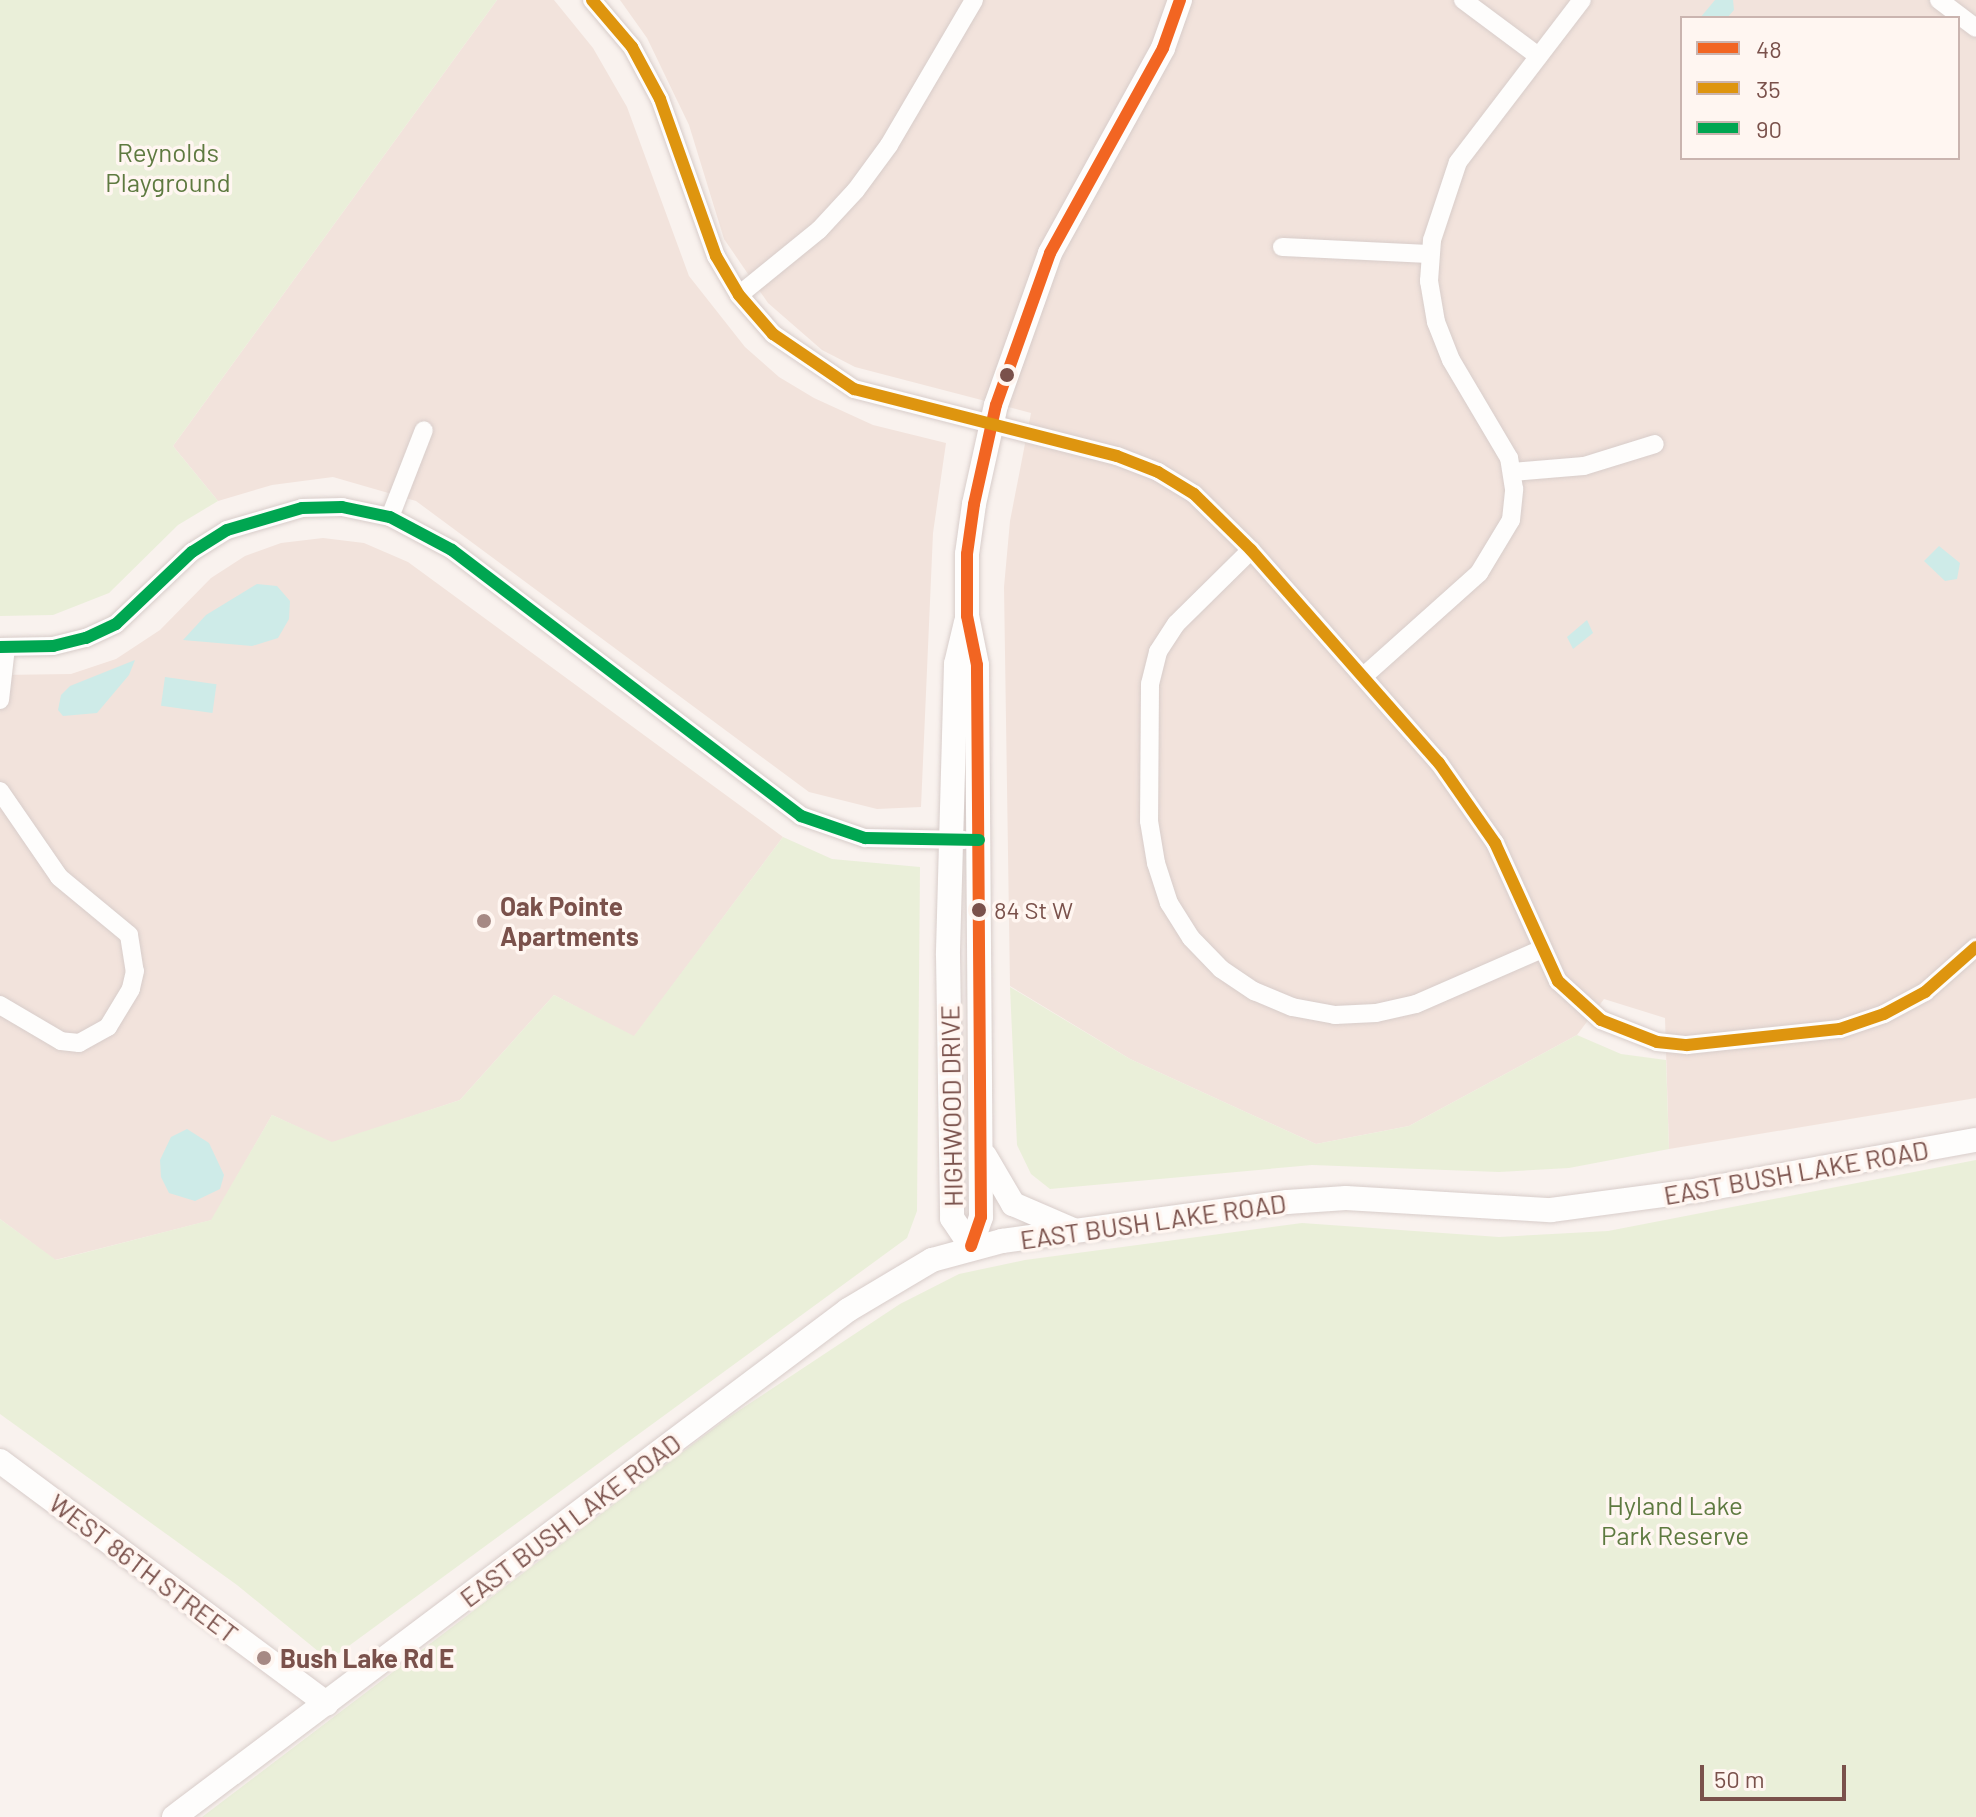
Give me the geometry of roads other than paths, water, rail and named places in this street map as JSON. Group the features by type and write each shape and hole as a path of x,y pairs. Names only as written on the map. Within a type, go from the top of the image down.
{"street":[{"path":"592,0 632,47 660,99 716,256 739,295 773,334 854,389 1117,456 1158,472 1194,494 1251,550 1365,675 1439,763 1495,843 1558,981 1576,1003 1627,1032 1687,1045 1840,1029 1884,1014 1925,992 1976,947"},
{"path":"739,295 798,248 856,190 889,145 974,0"},
{"name":"HIGHWOOD DRIVE","path":"971,1246 981,1217 979,840 977,665 967,616 967,554 991,426 1050,253 1163,48 1180,0"},
{"path":"1463,0 1538,56"},
{"path":"1365,675 1479,573 1498,548 1511,520 1512,472 1495,430 1451,360 1436,322 1430,254 1458,162 1582,0"},
{"path":"1939,0 1976,28"},
{"path":"1282,247 1430,254"},
{"path":"390,517 424,430"},
{"path":"1512,472 1584,466 1655,444"},
{"path":"0,700 3,647 53,646 116,624 192,552 227,530 263,516 342,507 390,517 452,550 801,816 865,838 979,840"},
{"path":"1251,550 1176,624 1158,652 1150,684 1149,821 1156,863 1169,903 1191,938 1221,969 1254,991 1292,1007 1335,1015 1376,1013 1416,1004 1542,949"},
{"name":"HIGHWOOD DRIVE","path":"967,616 956,664 950,840 952,1218 971,1246"},
{"path":"0,791 59,877 129,935 135,971 131,989 108,1027 95,1039 79,1043 61,1041 0,1005"},
{"name":"EAST BUSH LAKE ROAD","path":"174,1817 848,1310 932,1260 971,1246 1346,1198 1551,1210 1700,1190 1976,1140"},
{"path":"980,1144 992,1176 1013,1204 1027,1215 1079,1233"},
{"name":"WEST 86TH STREET","path":"0,1461 327,1704"}],"water":[{"path":"1715,0 1733,0 1734,10 1729,16 1702,16"},
{"path":"1939,546 1960,563 1957,579 1945,581 1924,561"},
{"path":"257,584 277,586 290,601 289,619 278,638 252,646 183,640 206,615"},
{"path":"1587,620 1593,633 1573,649 1567,637"},
{"path":"135,660 129,675 97,713 63,716 58,710 61,695 70,686"},
{"path":"165,677 216,684 212,713 161,706"},
{"path":"187,1129 209,1143 224,1175 220,1189 195,1201 169,1193 161,1177 160,1160 171,1137"}],"place":[{"name":"84 St W","path":"979,910"},
{"name":"Oak Pointe Apartments","path":"484,921"},
{"name":"Bush Lake Rd E","path":"264,1658"}],"park label":[{"name":"Reynolds Playground","path":"168,167"},
{"name":"Hyland Lake Park Reserve","path":"1675,1520"}]}
